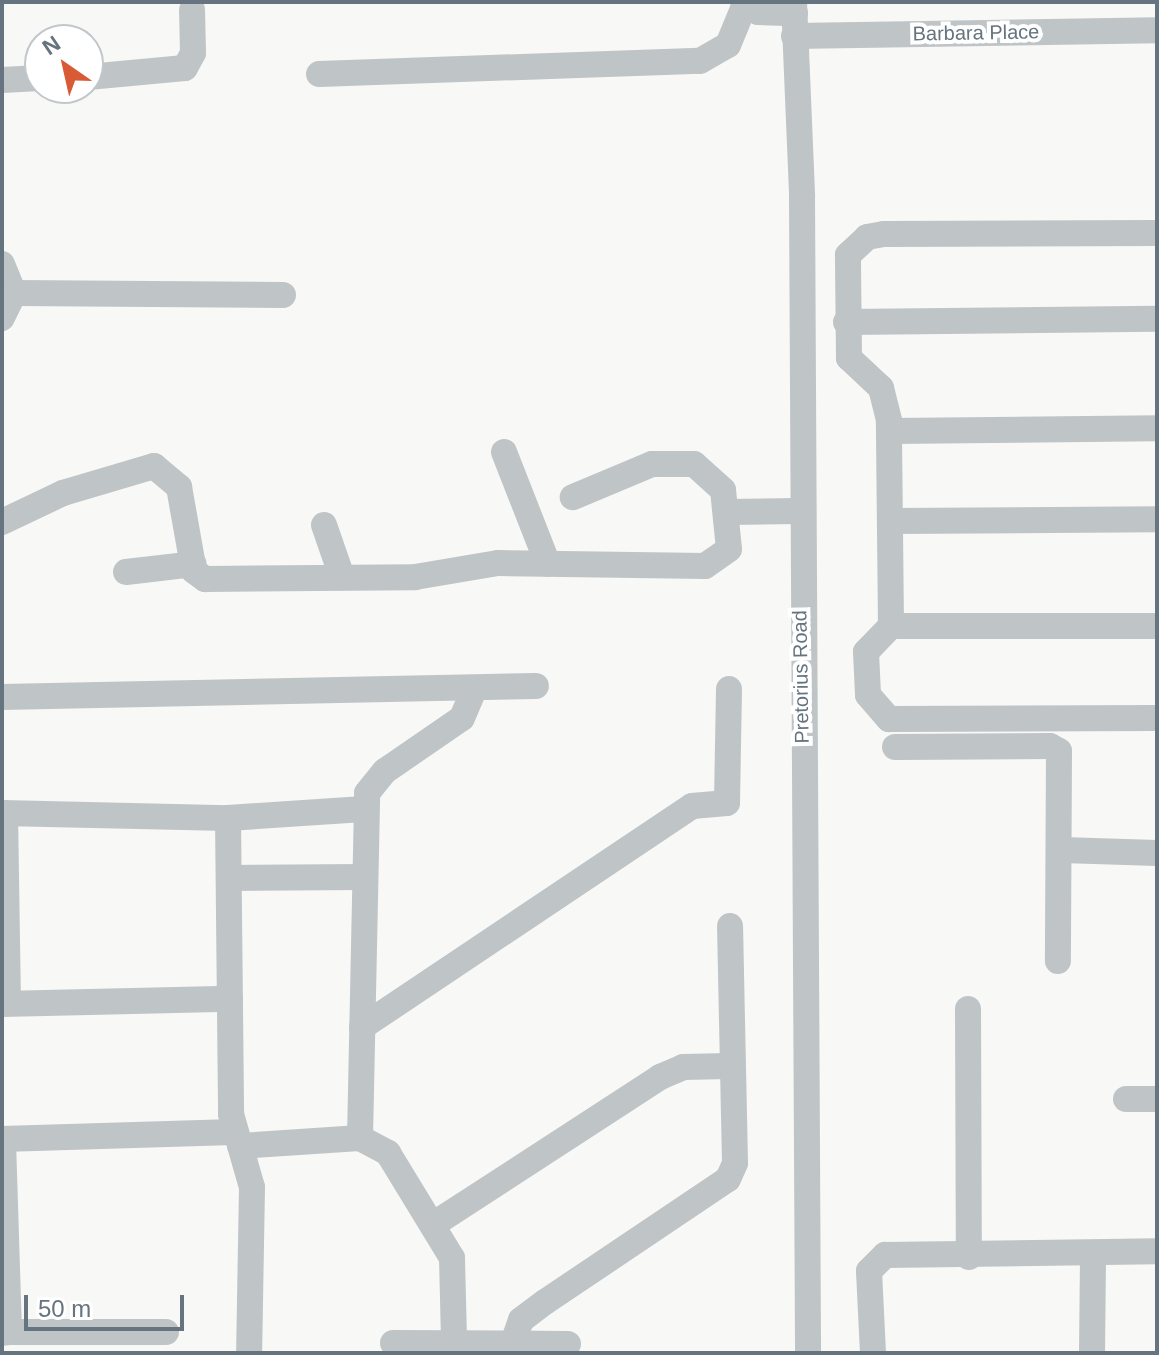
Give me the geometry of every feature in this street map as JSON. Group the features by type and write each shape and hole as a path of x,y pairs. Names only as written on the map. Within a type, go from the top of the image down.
{"street":[{"name":"Barbara Place","path":"744,3 758,12 794,17 1157,30"},
{"path":"319,74 700,61 728,45 744,3"},
{"path":"104,76 185,68 193,53 192,10"},
{"name":"Pretorius Road","path":"794,17 802,196 799,511 808,1353"},
{"path":"2,80 24,79"},
{"path":"1157,233 874,235 846,259 846,322 850,362 881,388 890,431 893,521 891,626 866,652 868,695 889,719 1157,718"},
{"path":"2,264 14,293 2,318"},
{"path":"14,293 283,295"},
{"path":"846,322 1157,319"},
{"path":"890,431 1157,428"},
{"path":"504,452 548,564"},
{"path":"2,522 63,493 154,466 168,472 185,503 194,564 205,579 342,577 548,564 713,565 729,549 728,512 723,490 707,469 679,461 652,464 573,497"},
{"path":"728,512 799,511"},
{"path":"893,521 1157,519"},
{"path":"324,525 342,577"},
{"path":"126,572 194,564"},
{"path":"891,626 1157,626"},
{"path":"2,697 474,690 536,686"},
{"path":"362,1027 692,806 727,803 729,689"},
{"path":"360,1138 364,809 374,780 462,718 474,690"},
{"path":"895,747 1056,749 1062,850 1058,961"},
{"path":"230,999 5,1003 3,813 228,818 364,809"},
{"path":"228,818 230,999 237,1139 252,1187 249,1353"},
{"path":"1062,850 1157,853"},
{"path":"229,878 363,877"},
{"path":"513,1343 521,1320 728,1179 735,1163 729,1066 730,926"},
{"path":"968,1009 969,1257"},
{"path":"434,1224 660,1077 683,1067 729,1066"},
{"path":"1126,1099 1157,1099"},
{"path":"166,1332 5,1332 3,1139 360,1138 388,1153 452,1258 454,1341"},
{"path":"873,1353 872,1263 891,1254 969,1257 1157,1251"},
{"path":"1092,1353 1093,1253"},
{"path":"393,1343 568,1344"}]}
